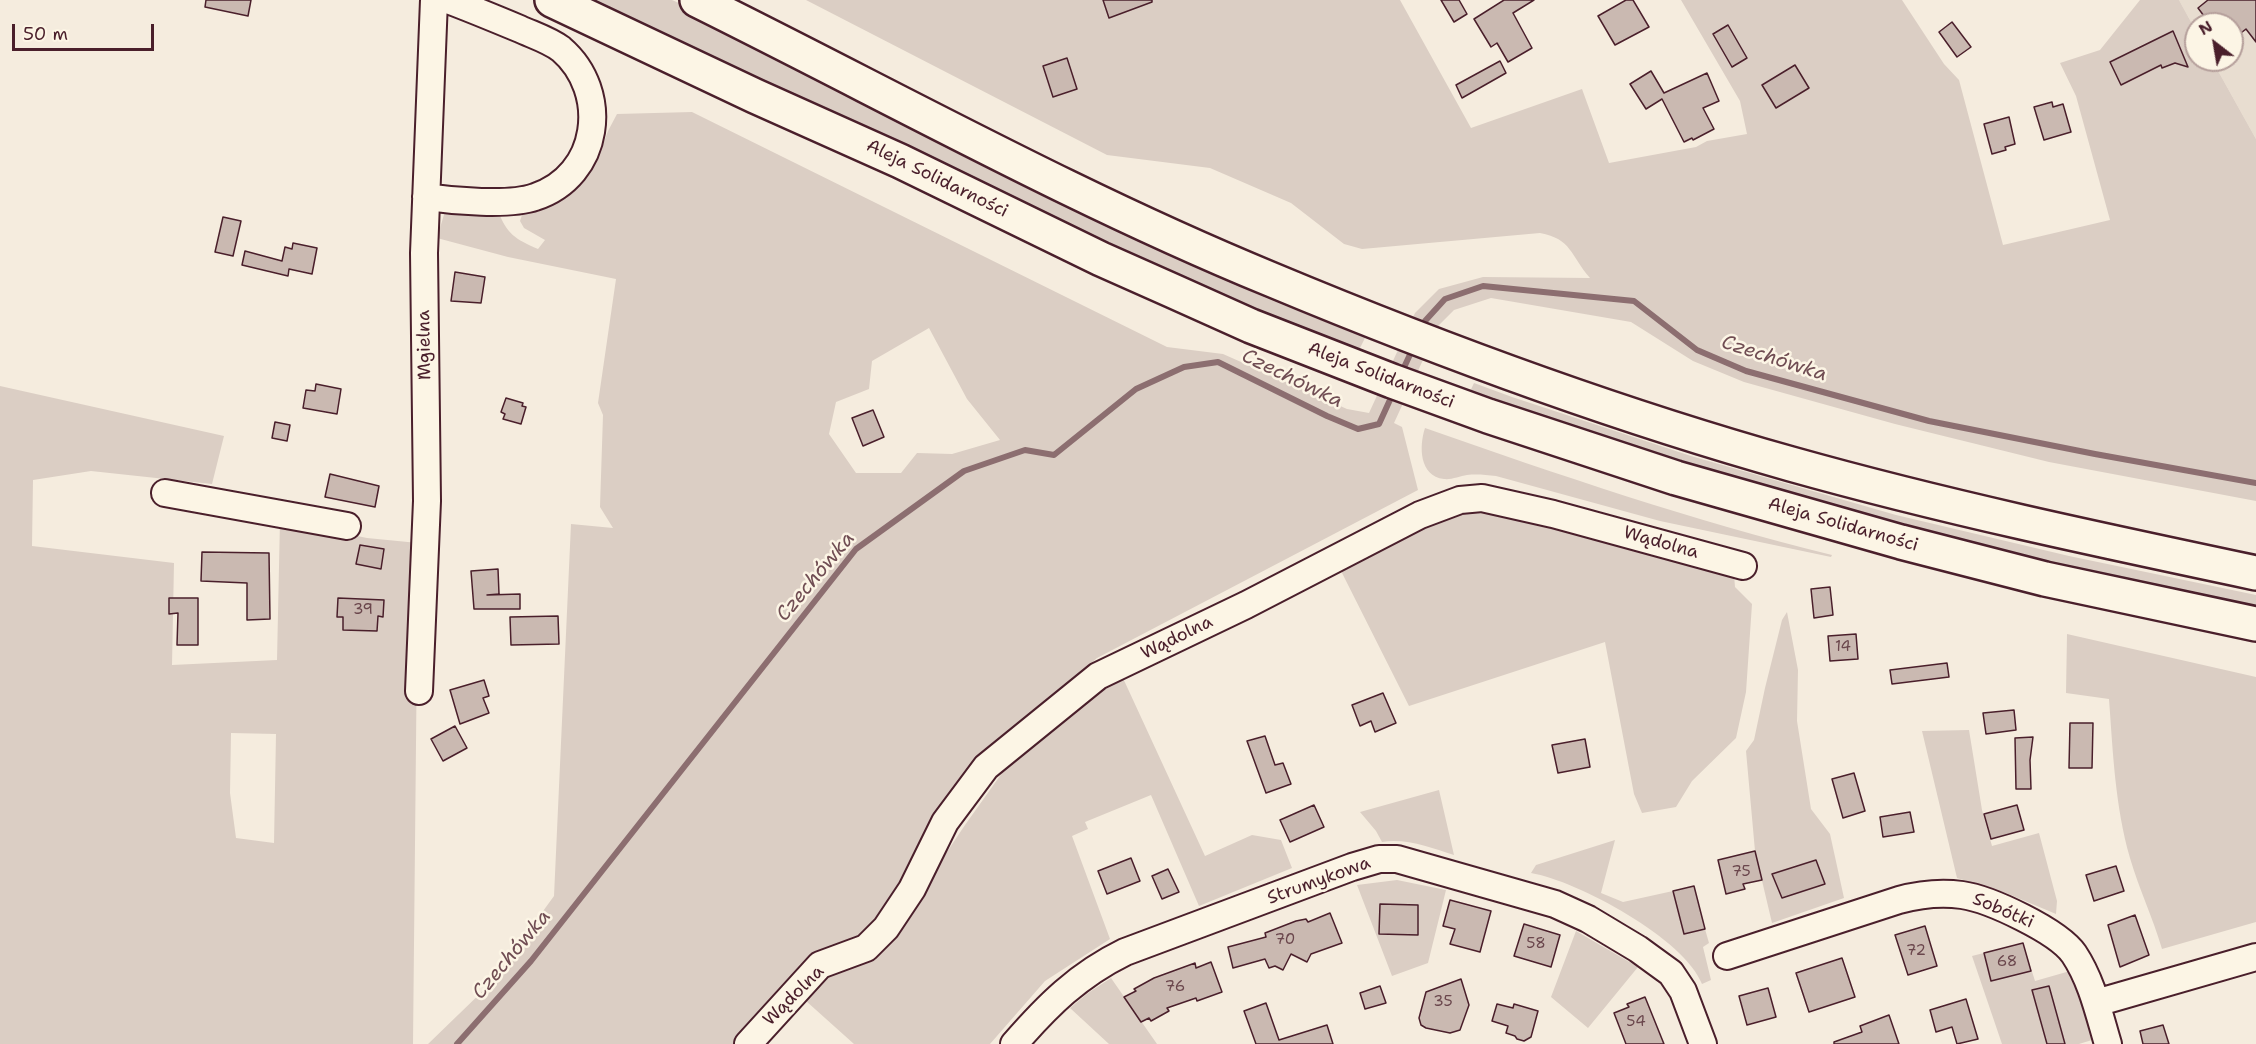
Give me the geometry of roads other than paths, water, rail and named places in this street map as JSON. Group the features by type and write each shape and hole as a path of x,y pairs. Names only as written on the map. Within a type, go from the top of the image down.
{"main road":[{"name":"Aleja Solidarności","path":"552,0 755,96 900,161 1121,268 1326,356 1488,416 1676,478 1901,542 2045,579 2256,624"},
{"path":"697,0 972,141 1093,200 1265,278 1503,371 1642,419 1840,477 2008,520 2256,573"}],"street":[{"name":"Mgielna","path":"419,691 427,501 424,253 434,0"},
{"path":"426,197 512,201 535,197 555,187 579,164 592,130 593,109 582,74 573,60 559,47 448,0"},
{"path":"165,493 347,526"},
{"name":"Wądolna","path":"748,1044 820,965 866,948 886,928 912,890 945,822 987,767 1098,676 1246,605 1420,515 1460,500 1482,498 1553,514 1743,566"},
{"name":"Strumykowa","path":"1014,1044 1061,993 1104,962 1135,948 1352,867 1379,859 1396,859 1567,908 1638,949 1671,974 1683,991 1703,1044"},
{"name":"Sobótki","path":"1727,956 1899,900 1927,893 1965,895 1983,900 2060,939 2073,952 2096,1003 2108,1044"},
{"path":"2096,1003 2256,957"}],"waterway":[{"name":"Czechówka","path":"1421,330 1425,321 1445,299 1483,286 1634,301 1697,350 1746,371 1929,421 2256,483"},
{"name":"Czechówka","path":"1401,374 1413,348"},
{"name":"Czechówka","path":"457,1044 531,961 856,549 964,471 1025,450 1054,455 1136,389 1184,367 1218,362 1358,429 1379,424 1394,391"}]}
